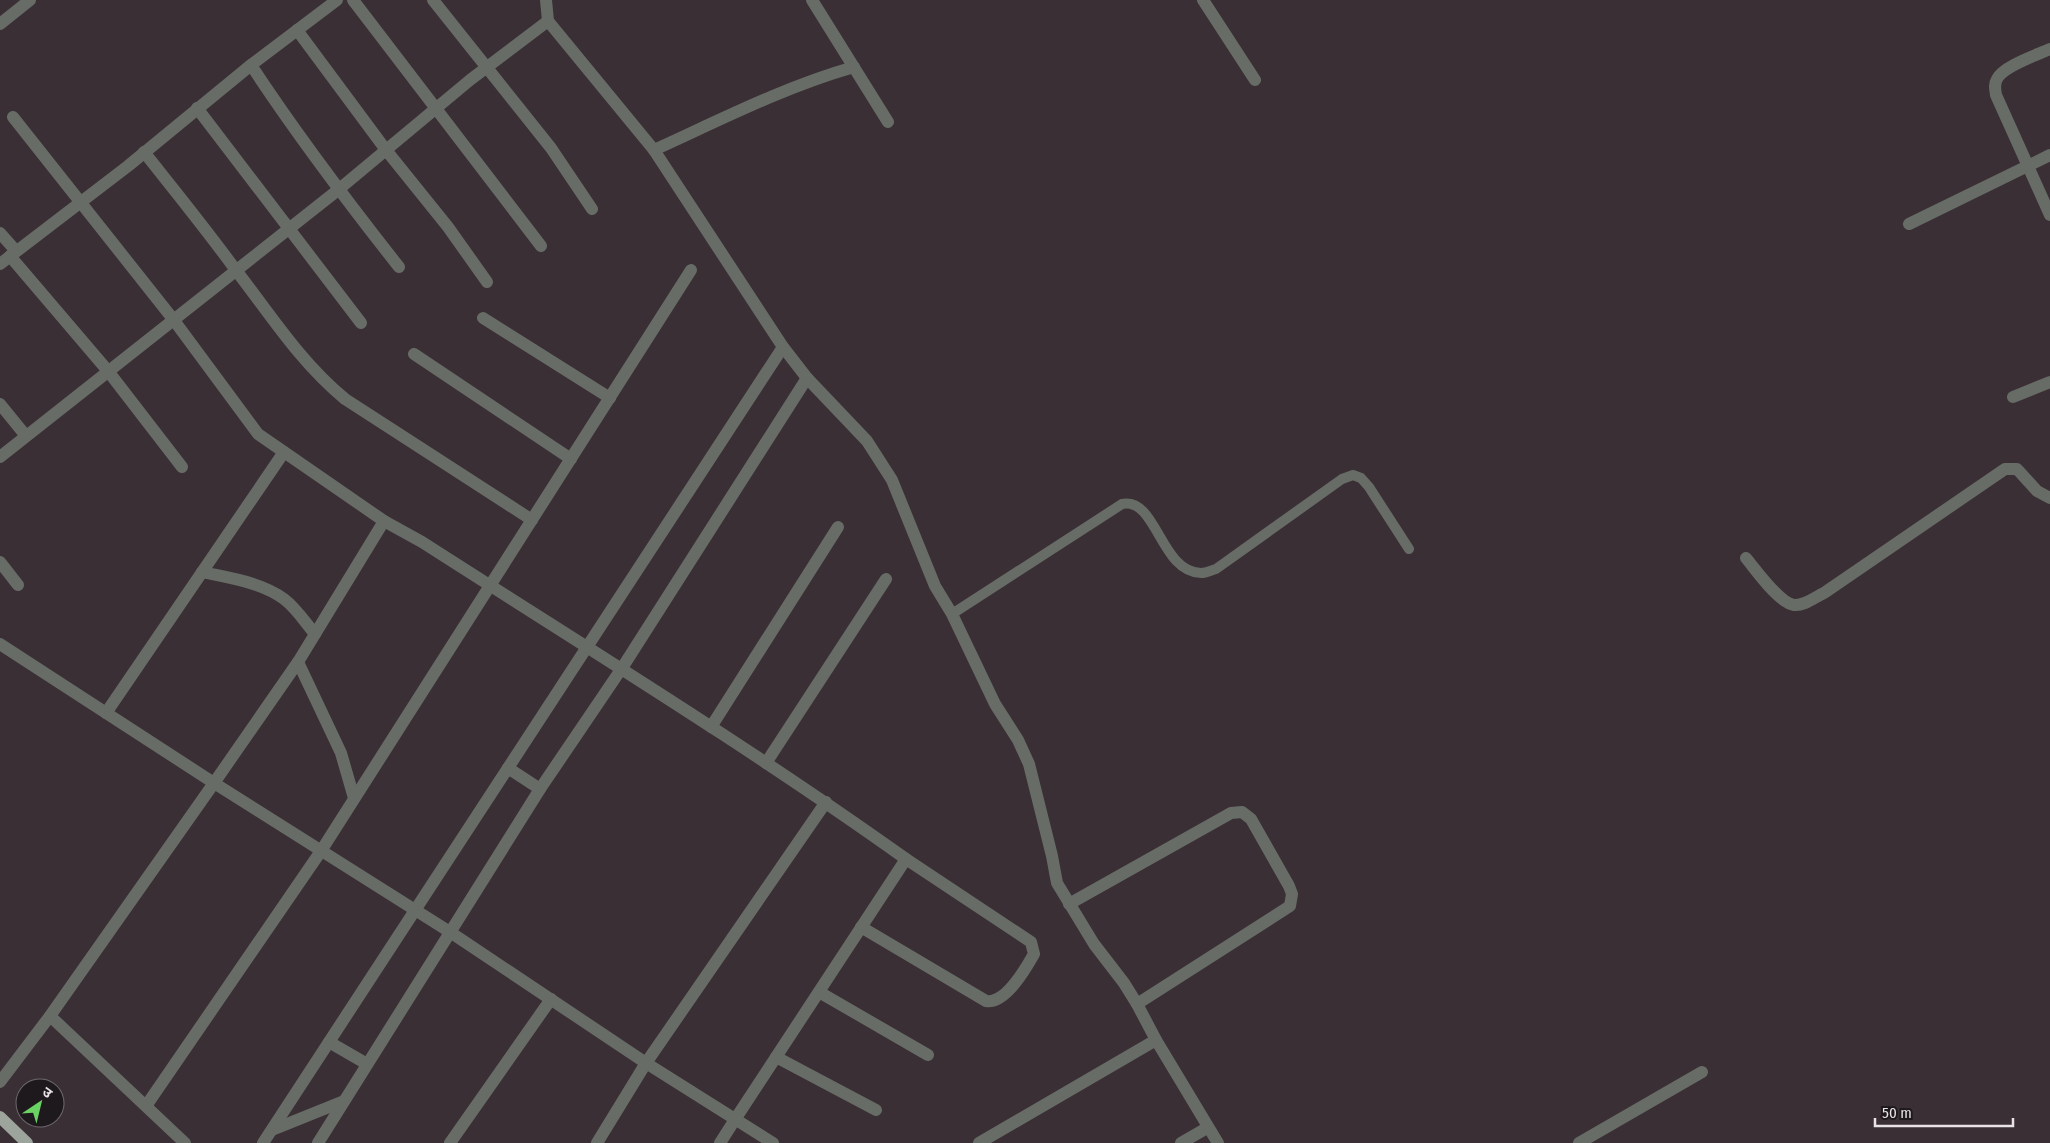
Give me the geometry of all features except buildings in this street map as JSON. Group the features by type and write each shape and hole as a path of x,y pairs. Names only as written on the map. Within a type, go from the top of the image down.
{"main road":[{"path":"0,1117 27,1143"}],"street":[{"path":"0,24 30,0"},
{"path":"9,257 144,152 251,65 337,0"},
{"path":"353,0 541,246"},
{"path":"433,0 551,148 592,209"},
{"path":"546,0 548,21 654,150 783,347 807,378 868,441 892,480 935,586 952,614 995,704 1018,740 1029,764 1057,883 1094,944 1124,983 1207,1128 1218,1143"},
{"path":"812,0 888,122"},
{"path":"1203,0 1256,80"},
{"path":"0,456 338,190 487,66 548,21"},
{"path":"297,30 386,150 448,227 487,282"},
{"path":"2050,49 2008,68 2001,73 1996,82 1996,95 2050,215"},
{"path":"251,65 288,122 338,190 399,267"},
{"path":"654,150 783,91 814,79 854,68"},
{"path":"197,108 361,323"},
{"path":"13,117 173,319 258,434 384,521 422,542 826,802 906,859 1031,942 1034,954 1005,995 993,1002 986,1001 861,927"},
{"path":"144,152 236,269 280,331 327,384 345,399 532,520"},
{"path":"1909,224 2050,156"},
{"path":"0,233 9,257 108,370 182,468"},
{"path":"146,1106 320,851 691,270"},
{"path":"484,318 610,398"},
{"path":"263,1143 783,347"},
{"path":"414,354 571,459"},
{"path":"318,1143 540,789 621,670 807,378"},
{"path":"2013,397 2050,382"},
{"path":"0,404 26,436"},
{"path":"106,713 284,452"},
{"path":"1746,558 1780,597 1794,604 1802,604 1824,593 2004,469 2017,469 2038,491 2050,498"},
{"path":"0,1082 50,1016 298,662 384,521"},
{"path":"710,727 838,527"},
{"path":"0,562 18,585"},
{"path":"202,572 266,588 278,595 297,611 315,634"},
{"path":"766,763 886,580"},
{"path":"0,644 320,851 450,932 646,1063 773,1143"},
{"path":"298,662 341,753 354,798"},
{"path":"508,768 540,789"},
{"path":"597,1143 646,1063 826,802"},
{"path":"1070,904 1231,814 1242,812 1251,819 1292,894 1290,906 1137,1004"},
{"path":"720,1143 906,859"},
{"path":"818,992 928,1054"},
{"path":"450,1143 551,999"},
{"path":"50,1016 185,1143"},
{"path":"979,1143 1156,1040"},
{"path":"330,1042 367,1064"},
{"path":"776,1057 876,1110"},
{"path":"1578,1143 1702,1072"},
{"path":"272,1130 344,1101"},
{"path":"1181,1143 1207,1128"}],"lane":[{"path":"952,614 1122,504 1128,503 1139,507 1145,514 1173,558 1187,569 1202,573 1216,569 1342,479 1353,475 1361,478 1369,487 1409,549"}]}
